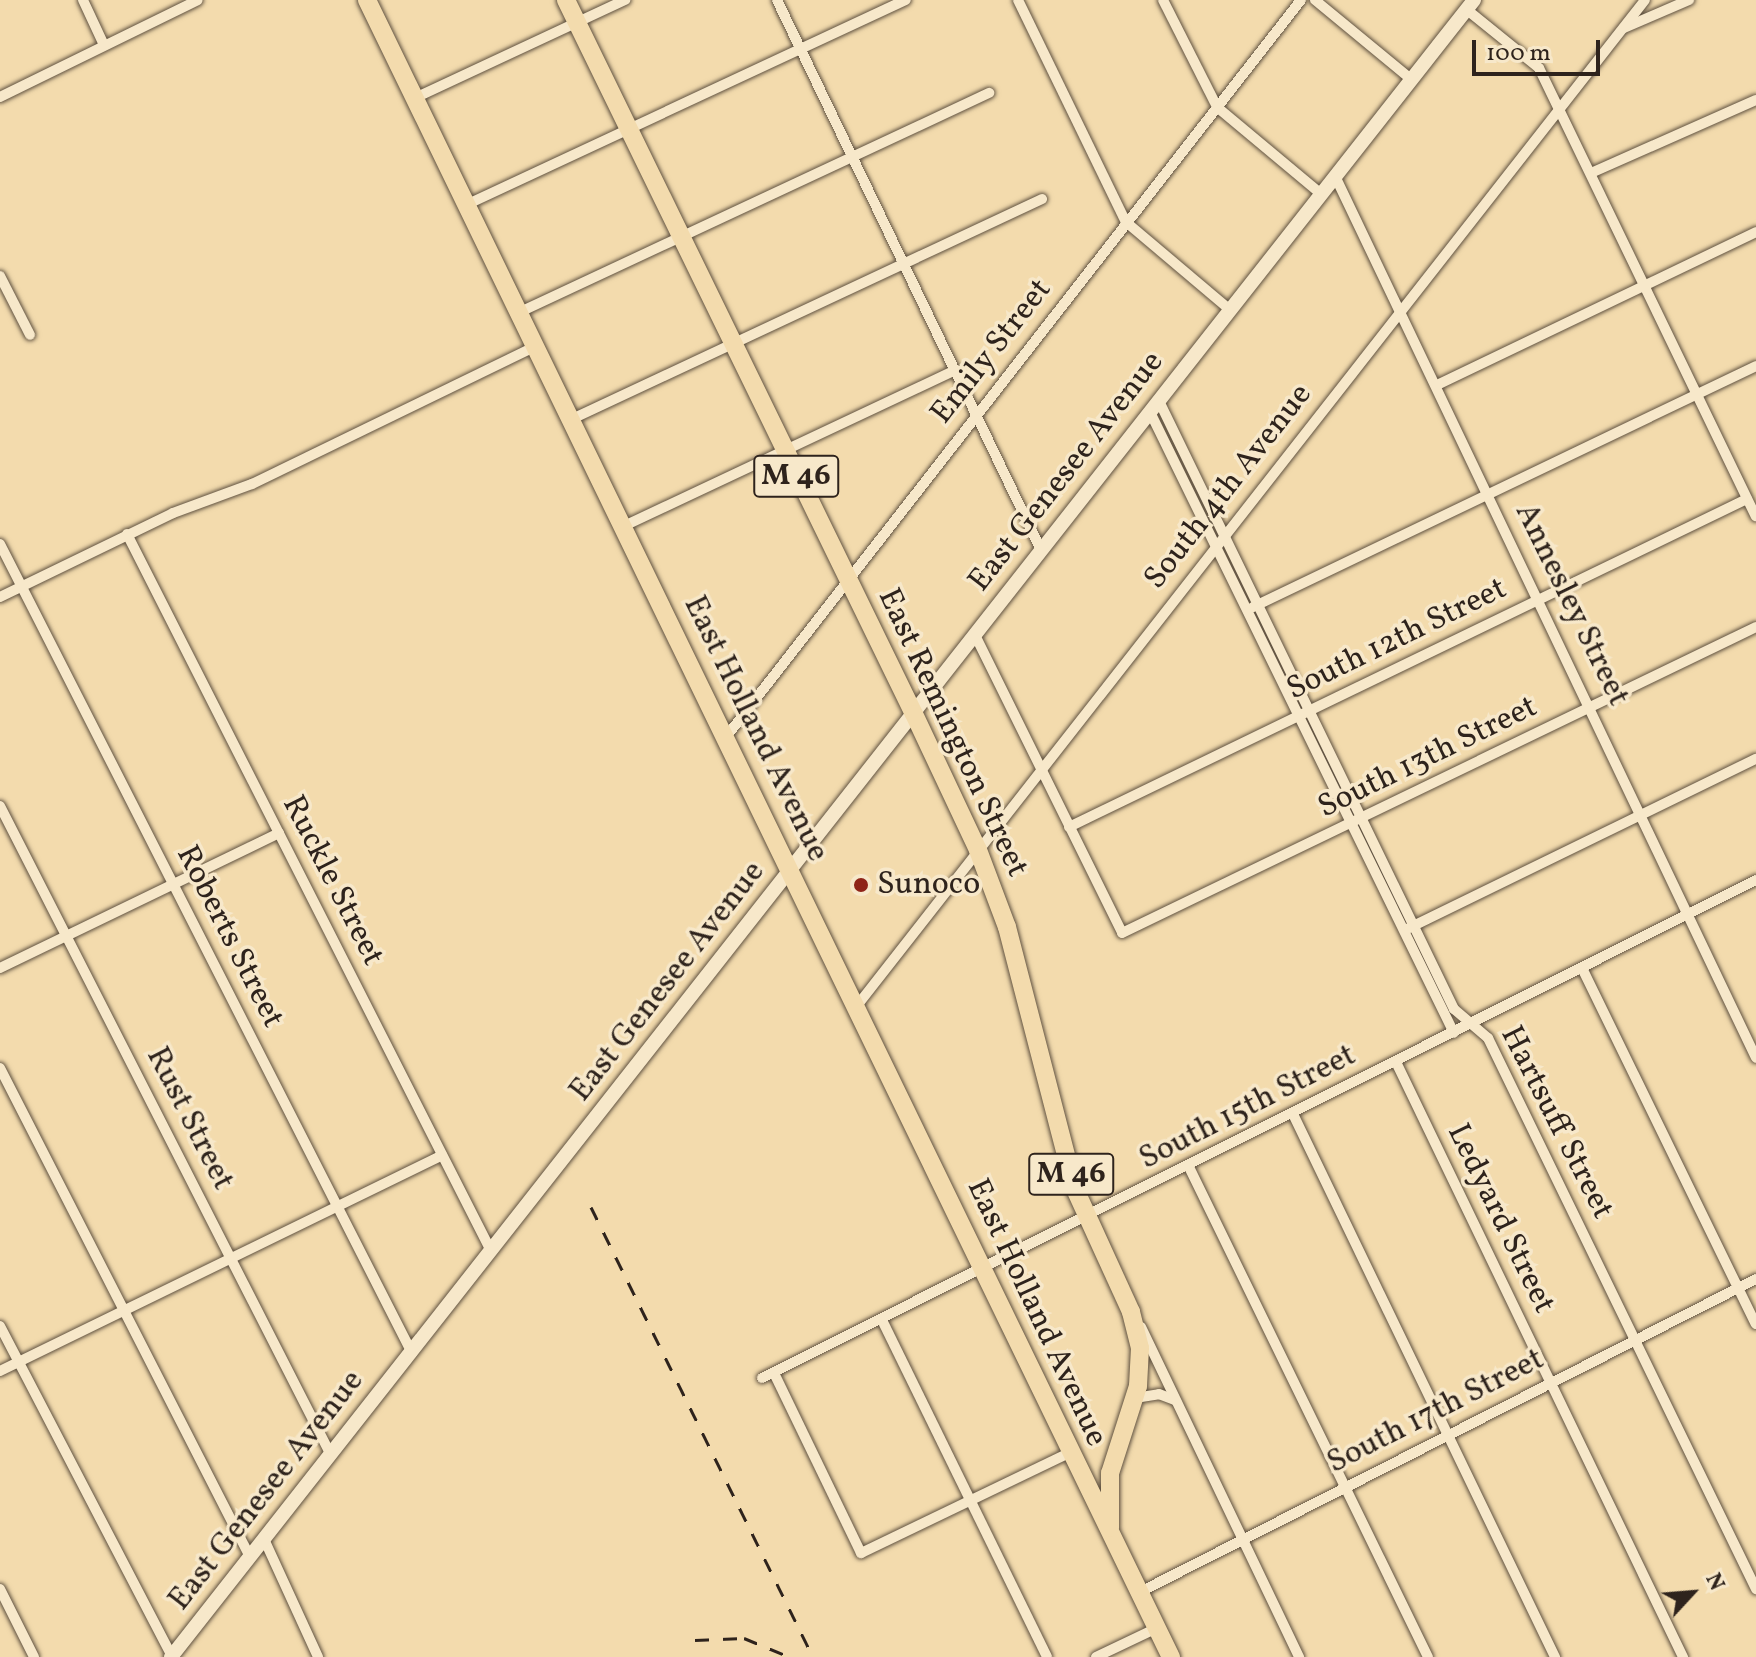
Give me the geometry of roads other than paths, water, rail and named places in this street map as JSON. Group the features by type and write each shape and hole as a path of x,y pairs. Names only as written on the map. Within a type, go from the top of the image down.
{"highway":[{"name":"East Holland Avenue","path":"367,0 417,97 791,871 1069,1453 1110,1528 1171,1657"},
{"name":"East Remington Street","path":"566,0 846,580 914,714 978,850 1007,927 1061,1141 1087,1219 1131,1312 1141,1361 1135,1398 1110,1473 1110,1528"}],"main road":[{"name":"East Genesee Avenue","path":"171,1656 1470,5"}],"street":[{"path":"83,0 104,45"},
{"path":"0,97 198,0"},
{"path":"417,97 625,0"},
{"path":"777,0 1041,550"},
{"path":"468,204 906,0"},
{"path":"1018,0 1126,222 1230,310"},
{"path":"1163,0 1217,107 1321,194"},
{"name":"Emily Street","path":"726,737 1301,0"},
{"path":"1315,0 1411,79"},
{"name":"South 4th Avenue","path":"856,1007 1645,0"},
{"path":"1623,28 1689,0"},
{"path":"1470,5 1535,62 1753,508"},
{"path":"520,312 989,93"},
{"path":"1591,173 1756,100"},
{"name":"Annesley Street","path":"1335,176 1643,814 1756,1058"},
{"path":"572,419 1042,199"},
{"path":"1437,385 1644,283 1756,232"},
{"path":"0,276 30,335"},
{"path":"0,597 127,534 252,484 536,346"},
{"path":"1254,605 1756,366"},
{"path":"624,526 956,370"},
{"name":"Hartsuff Street","path":"1155,406 1409,927 1454,1033"},
{"name":"South 12th Street","path":"1069,827 1540,600 1753,508"},
{"name":"Ruckle Street","path":"127,534 491,1251"},
{"name":"Roberts Street","path":"0,544 412,1353"},
{"name":"South 13th Street","path":"1069,827 1122,933 1756,627"},
{"path":"975,635 1069,827"},
{"path":"1409,927 1756,759"},
{"name":"Rust Street","path":"0,806 331,1455"},
{"path":"0,968 279,833"},
{"name":"South 15th Street","path":"762,1378 984,1271 1756,880"},
{"name":"Hartsuff Street","path":"1409,927 1454,1009 1488,1038 1756,1589"},
{"path":"1582,968 1756,1324"},
{"name":"Ledyard Street","path":"1396,1062 1683,1657"},
{"path":"0,1068 250,1557"},
{"path":"1293,1114 1555,1657"},
{"path":"0,1371 442,1155"},
{"path":"1189,1167 1428,1657"},
{"name":"South 17th Street","path":"1140,1592 1756,1279"},
{"path":"1131,1312 1156,1351 1175,1400 1299,1657"},
{"path":"882,1320 1047,1657"},
{"path":"0,1326 171,1656"},
{"path":"774,1373 861,1553 1069,1453"},
{"path":"1135,1398 1159,1394 1175,1400"},
{"path":"264,1539 318,1657"},
{"path":"0,1589 34,1657"},
{"path":"1096,1657 1157,1628"}],"railway":[{"path":"591,1207 813,1657"},
{"path":"695,1640 744,1638 790,1657"}],"place":[{"name":"Sunoco","path":"861,885"}]}
